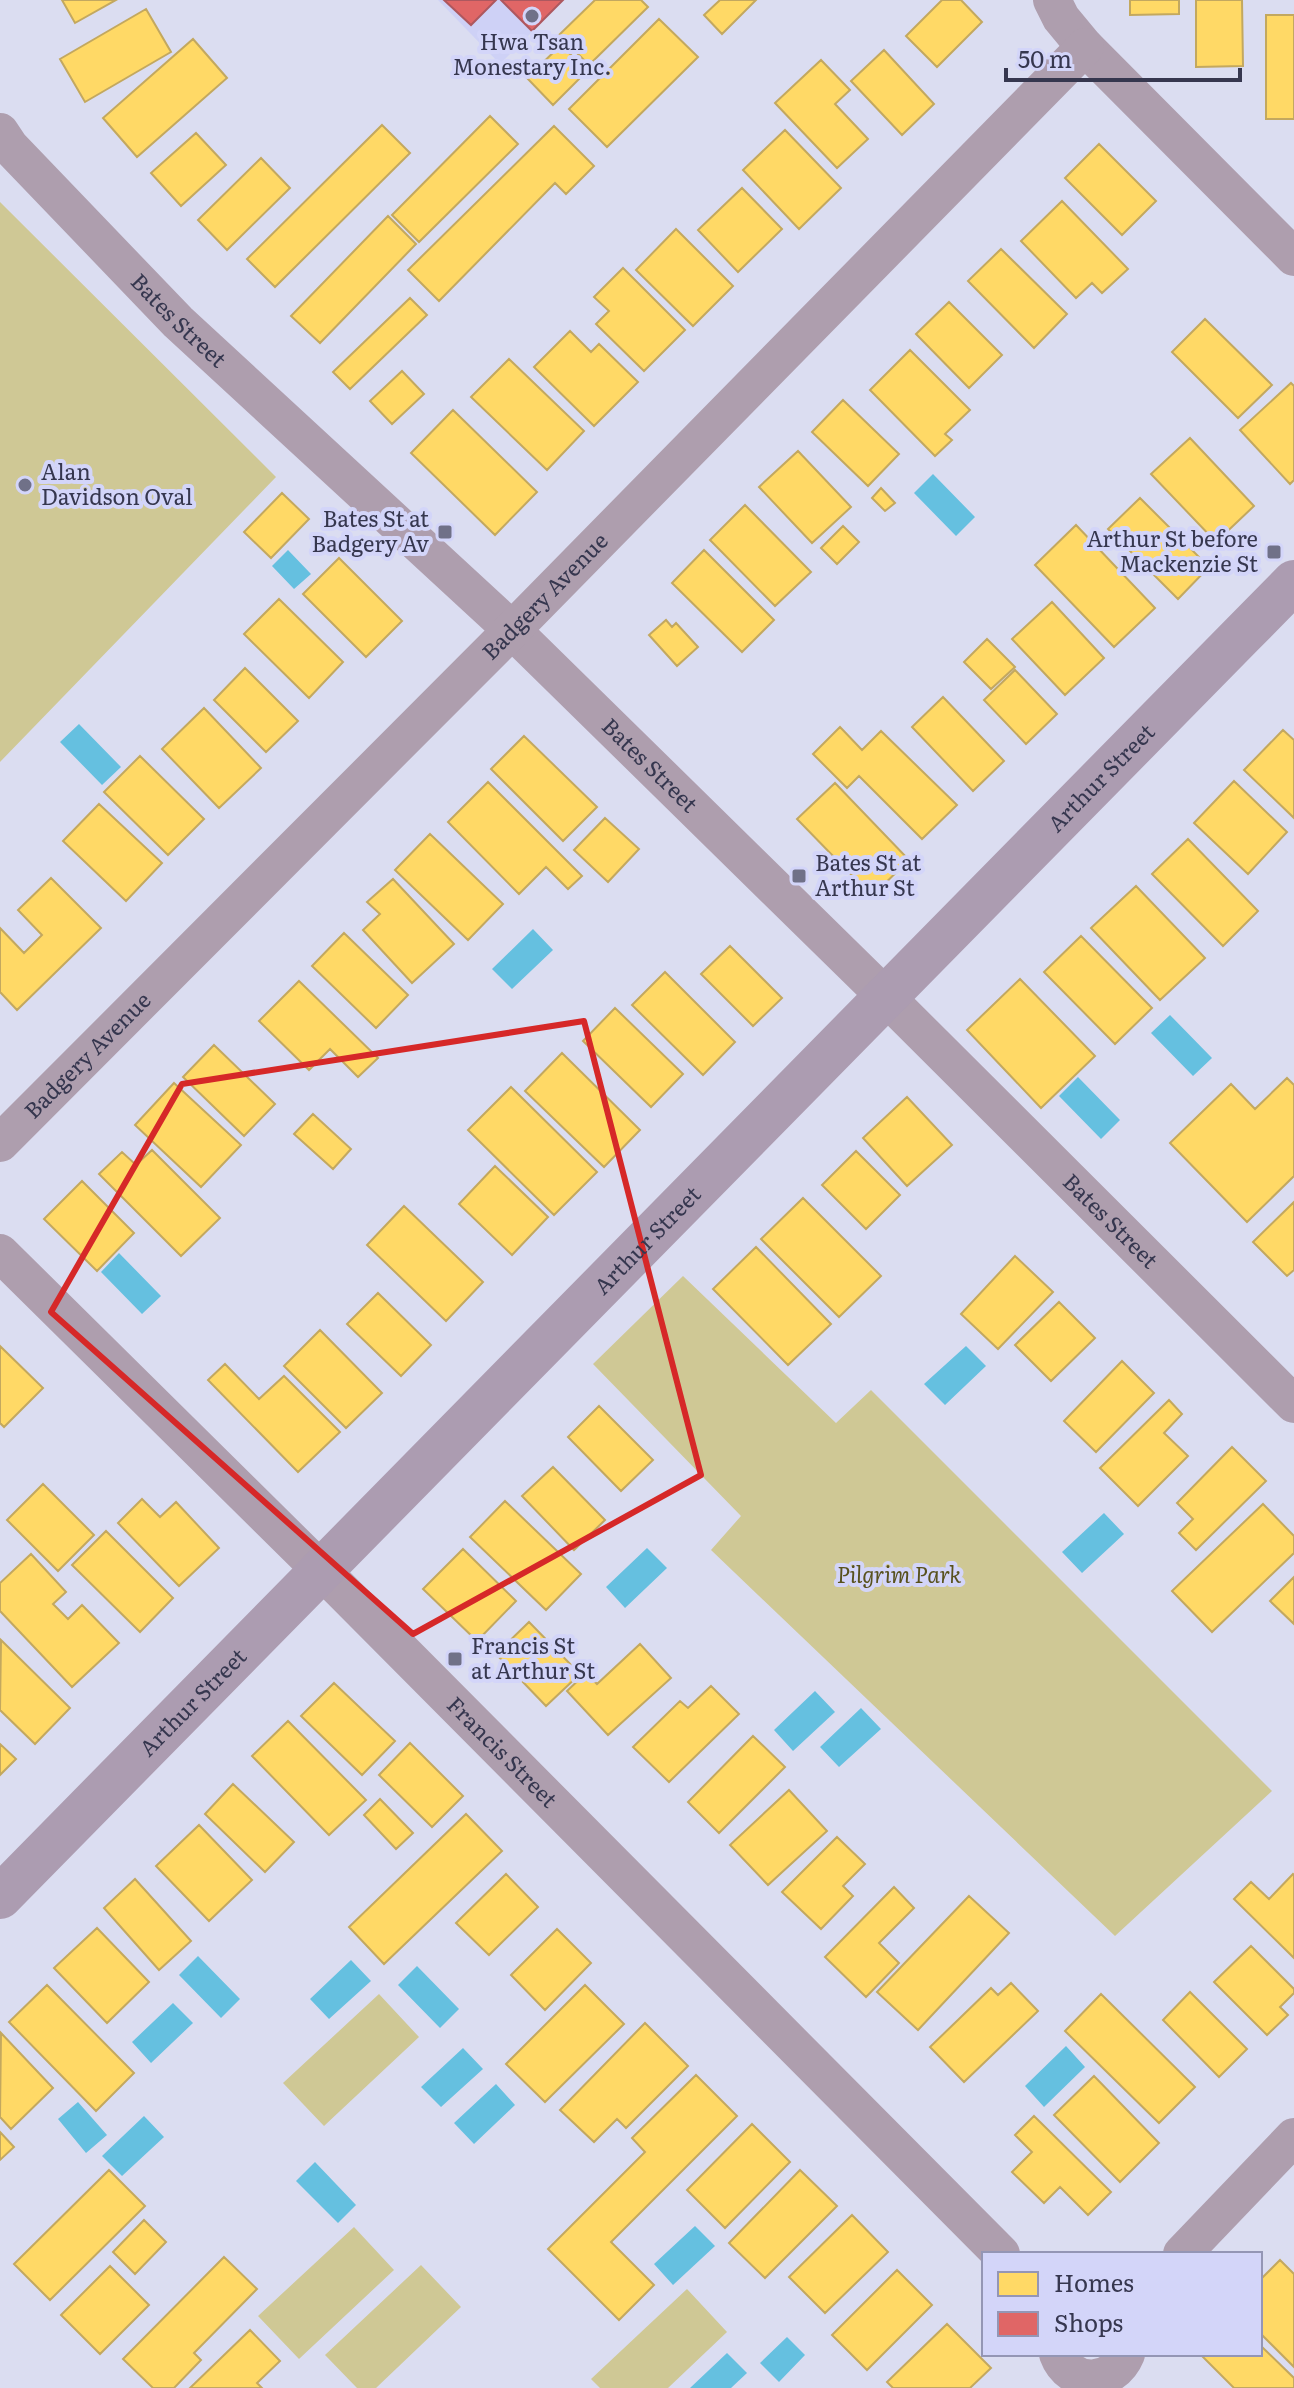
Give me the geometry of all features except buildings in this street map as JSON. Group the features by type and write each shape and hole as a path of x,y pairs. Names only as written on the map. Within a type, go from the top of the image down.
{"main road":[{"name":"Arthur Street","path":"0,1897 1294,582"}],"street":[{"path":"1052,0 1061,18 1085,47 1292,254"},
{"name":"Badgery Avenue","path":"0,1143 512,630 1085,47"},
{"name":"Bates Street","path":"0,132 10,147 178,322 512,630 1294,1404"},
{"name":"Francis Street","path":"0,1253 323,1572 999,2252"},
{"path":"1184,2252 1294,2137"},
{"path":"1056,2370 1096,2379 1125,2371"}],"highlighted area":[{"path":"584,1021 701,1475 413,1634 51,1312 182,1084"}],"shaded area":[{"name":"Hwa Tsan Monestary Inc.","path":"438,0 564,0 500,64"},
{"path":"933,474 975,517 956,536 914,493"},
{"path":"288,550 311,574 294,589 272,566"},
{"path":"79,724 121,767 102,785 60,742"},
{"path":"533,929 553,950 512,989 492,969"},
{"path":"1170,1015 1212,1058 1193,1076 1151,1033"},
{"path":"1078,1077 1120,1120 1101,1139 1059,1096"},
{"path":"119,1253 161,1296 142,1314 101,1272"},
{"path":"966,1346 986,1366 945,1405 924,1384"},
{"path":"1104,1513 1124,1534 1082,1573 1062,1552"},
{"path":"647,1548 667,1568 625,1608 606,1587"},
{"path":"815,1691 835,1712 793,1751 774,1730"},
{"path":"861,1708 881,1729 839,1767 820,1747"},
{"path":"198,1956 240,1999 221,2018 179,1975"},
{"path":"351,1960 371,1981 329,2019 310,1999"},
{"path":"417,1966 459,2009 440,2028 398,1985"},
{"path":"173,2003 193,2023 151,2063 132,2042"},
{"path":"1066,2046 1085,2067 1044,2107 1025,2086"},
{"path":"463,2048 483,2069 441,2107 421,2087"},
{"path":"496,2084 515,2105 474,2144 454,2123"},
{"path":"78,2102 107,2135 86,2153 58,2119"},
{"path":"144,2116 164,2137 122,2176 102,2156"},
{"path":"315,2162 356,2205 338,2223 296,2181"},
{"path":"695,2226 715,2246 673,2285 654,2264"},
{"path":"787,2337 805,2355 779,2382 760,2363"},
{"path":"727,2353 747,2373 731,2388 690,2388"}],"green space":[{"path":"0,202 276,477 0,762"},
{"name":"Pilgrim Park","path":"683,1276 836,1423 871,1390 1272,1791 1115,1936 711,1550 741,1516 593,1364"},
{"path":"379,1994 419,2037 324,2126 283,2083"},
{"path":"354,2227 394,2270 299,2359 258,2316"},
{"path":"421,2265 461,2307 376,2388 357,2388 325,2355"},
{"path":"687,2289 727,2332 668,2388 600,2388 591,2379"}],"place":[{"name":"Hwa Tsan Monestary Inc.","path":"532,16"},
{"name":"Alan Davidson Oval","path":"25,485"},
{"name":"Bates St at Badgery Av","path":"445,532"},
{"name":"Arthur St before Mackenzie St","path":"1274,552"},
{"name":"Bates St at Arthur St","path":"799,876"},
{"name":"Francis St at Arthur St","path":"455,1659"}]}
